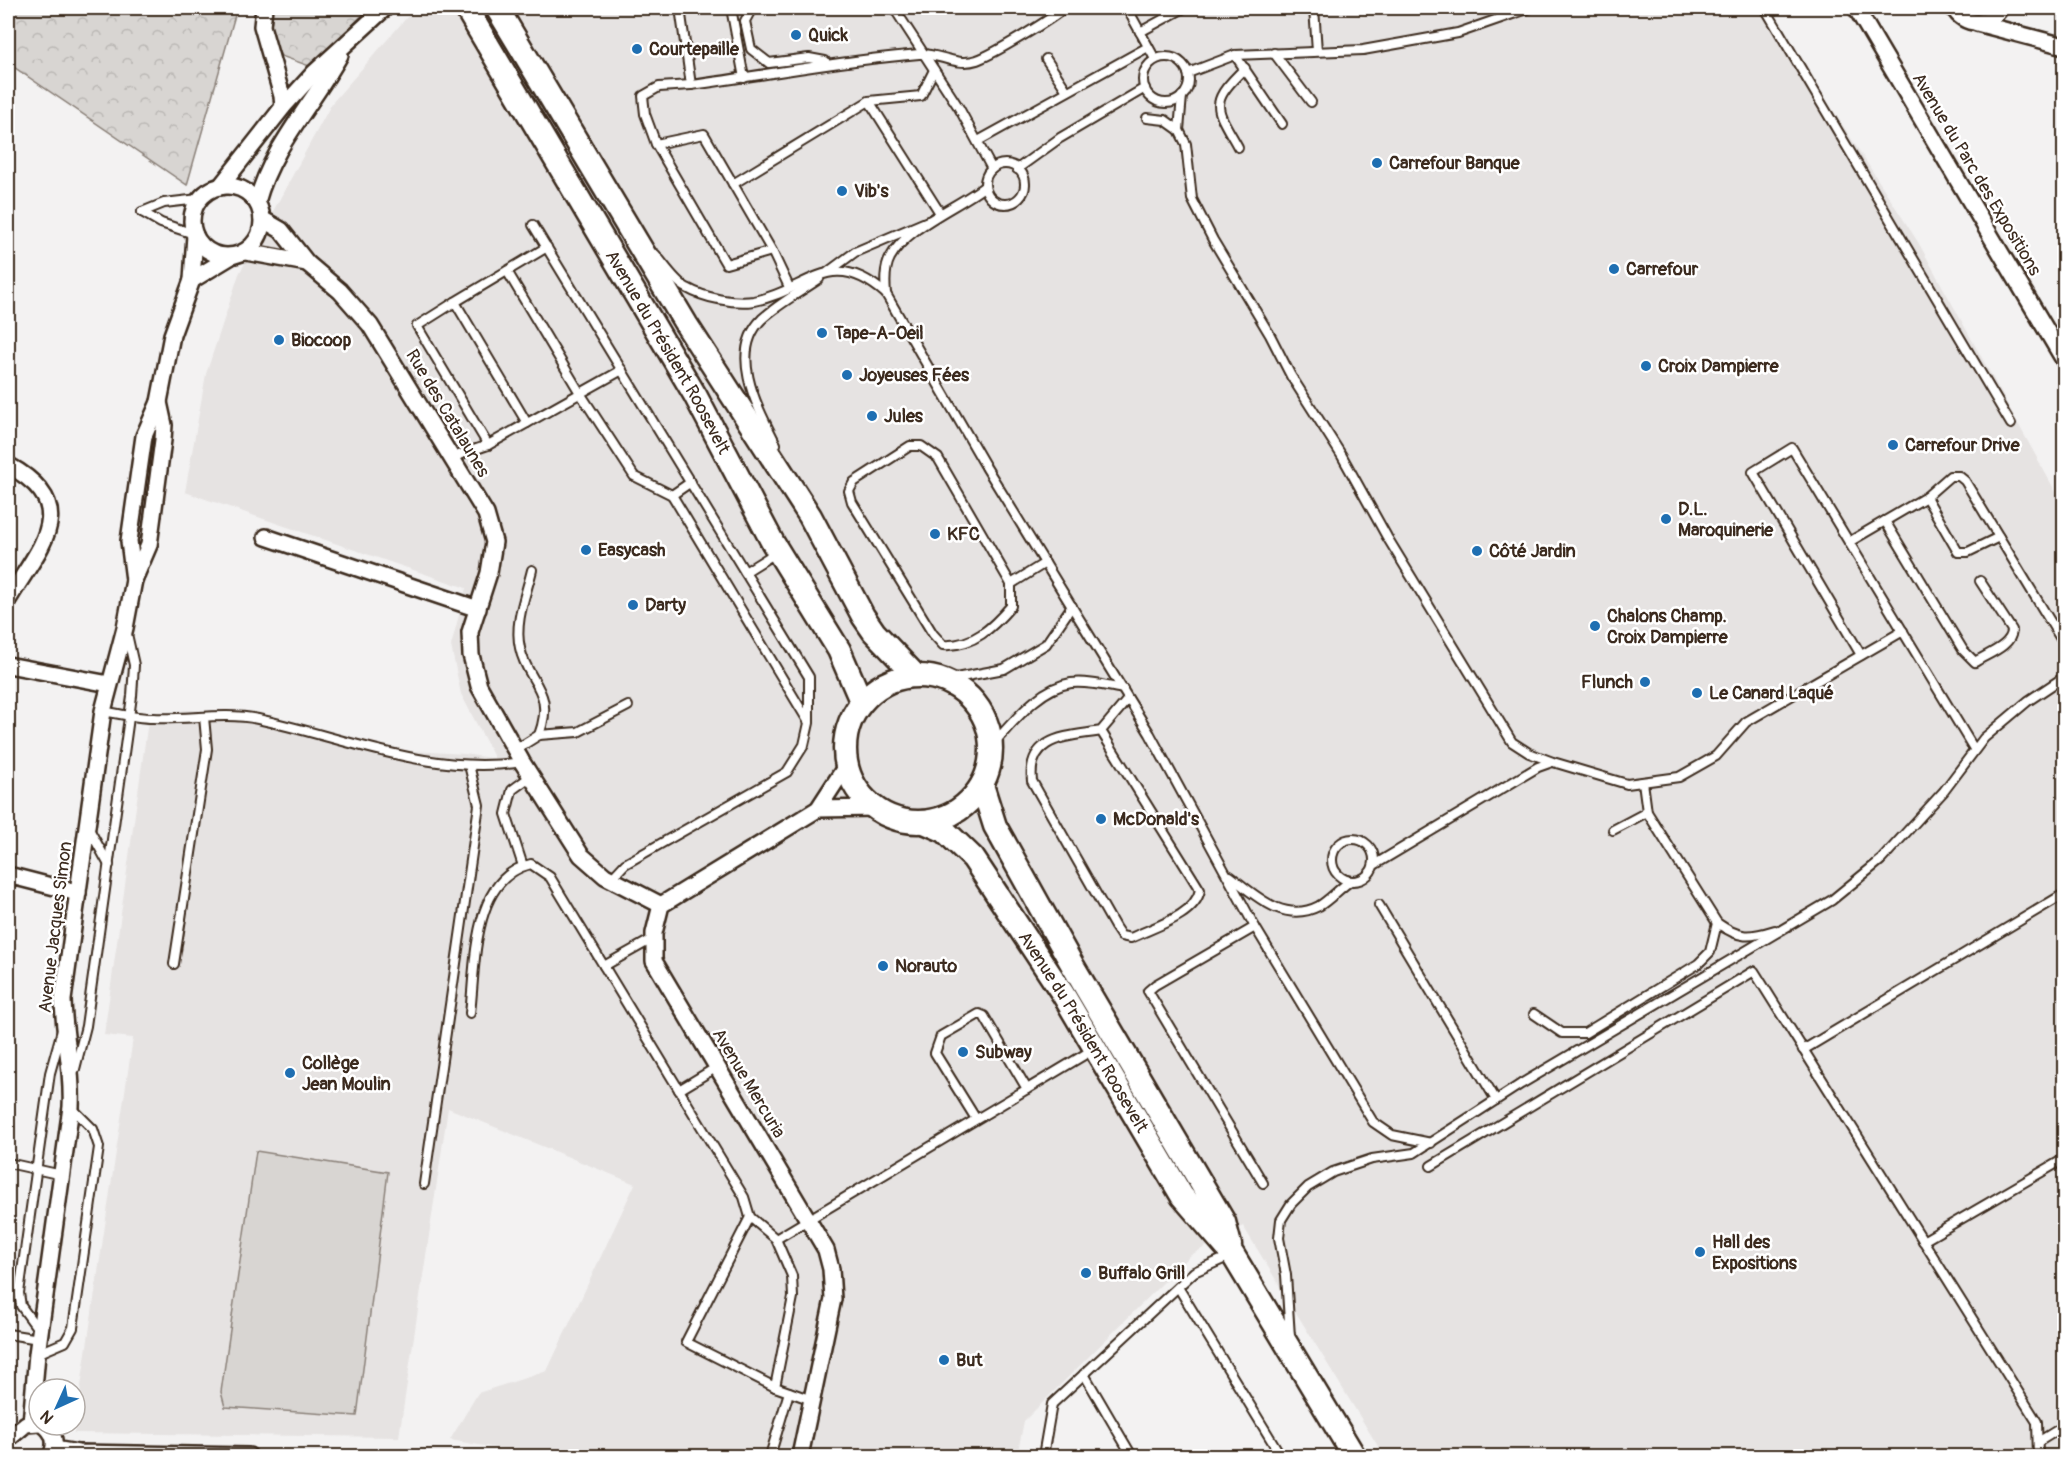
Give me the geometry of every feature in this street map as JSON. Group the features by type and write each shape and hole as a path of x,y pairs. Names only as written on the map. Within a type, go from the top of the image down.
{"main road":[{"name":"Avenue du Président Roosevelt","path":"497,8 686,324 810,516 863,616 915,675"},
{"name":"Avenue du Président Roosevelt","path":"469,12 642,304 778,551 839,650 861,701"},
{"path":"915,675 945,680 963,691 978,706 987,725 991,746 989,766 982,785 974,797 957,810 938,819 924,822 904,821 884,814 855,787 846,766 844,743 849,721 861,701 886,682 915,675"},
{"name":"Avenue du Président Roosevelt","path":"982,785 995,826 1073,966 1224,1222 1233,1255"},
{"name":"Avenue du Président Roosevelt","path":"924,822 945,831 973,858 1063,994 1182,1196 1233,1255 1350,1455"}],"street":[{"path":"264,8 262,26 283,107"},
{"path":"220,187 283,107 347,41 385,8"},
{"name":"Avenue du Parc des Expositions","path":"1856,8 2064,360"},
{"path":"1954,8 1961,17 1977,23 2064,46"},
{"path":"1977,23 1992,18 2000,8"},
{"path":"246,252 259,238 262,219 257,202 272,160 323,85 347,41"},
{"path":"230,257 212,253 203,248 194,235 192,222 199,200 208,191 220,187 240,189 257,202"},
{"name":"Rue des Catalaunes","path":"262,219 281,230 307,263 340,291 370,325 486,514 494,542 489,573 470,632 471,655 479,686 519,756 581,855 611,879 662,905"},
{"name":"Avenue Jacques Simon","path":"39,1377 39,1342 71,1107 72,1076 63,1023 63,1000 103,711 125,628 134,580 129,541 144,436 159,402 172,335 192,280 194,235"},
{"path":"192,280 230,257 246,252 307,263"},
{"path":"8,465 36,484 49,502 51,522 45,539 8,600"},
{"path":"266,537 478,609"},
{"path":"8,664 109,684"},
{"path":"662,905 818,809 846,766"},
{"path":"818,809 875,808"},
{"path":"8,875 78,893"},
{"name":"Avenue Mercuria","path":"662,905 654,938 654,961 826,1250 831,1269 833,1299 800,1456"},
{"path":"8,1439 21,1427 27,1426"},
{"path":"53,1437 53,1453 249,1456"}],"lane":[{"path":"680,8 691,86"},
{"path":"731,8 744,78"},
{"path":"752,8 745,21 751,49 759,58 769,63 809,58 830,62"},
{"path":"886,294 885,277 889,259 928,221 985,186 992,169 978,141 894,8"},
{"path":"772,251 726,264 656,144 645,114 643,96 648,91 659,87 691,86 744,78 830,62 923,54 958,62 977,60 1050,19 1064,8"},
{"path":"1127,8 1155,60"},
{"path":"1140,32 1184,8"},
{"path":"1314,8 1317,51"},
{"path":"1188,73 1235,55 1363,50 1458,33 1530,8"},
{"path":"1766,8 2011,424"},
{"path":"978,141 1148,47"},
{"path":"1274,52 1311,102"},
{"path":"1235,55 1282,124"},
{"path":"1046,59 1067,91"},
{"path":"1155,60 1174,59 1188,73 1188,85 1182,96 1179,130"},
{"path":"1155,60 1144,75 1148,94 1161,102 1175,100 1182,96"},
{"path":"1238,147 1217,111 1217,103 1233,80 1245,68"},
{"path":"733,184 869,101 921,96 934,70"},
{"path":"1017,170 1060,138 1145,88"},
{"path":"869,101 940,213"},
{"path":"1147,118 1165,120 1179,130 1186,144 1192,199 1291,376 1342,456 1387,537 1512,742 1529,753 1553,762 1627,784 1679,777 1716,756 1746,722 1903,631"},
{"path":"656,144 704,134 772,251 789,287"},
{"path":"985,186 994,201 1011,203 1021,195 1024,184 1017,170 1005,165 992,169"},
{"path":"194,235 161,223 142,212 164,203 199,200"},
{"path":"624,219 685,288 715,298 754,301 829,272 856,275 873,283 886,294 1045,563 1123,689 1255,927 1374,1122 1392,1135 1431,1143"},
{"path":"810,516 748,382 750,338 761,320 855,252 928,221"},
{"path":"533,225 809,677 809,723 804,745 787,772 625,864 611,879"},
{"path":"488,445 417,326 547,247"},
{"path":"507,271 580,393 634,476 672,495 809,723"},
{"path":"455,303 527,423"},
{"path":"453,457 488,445 622,370"},
{"path":"910,446 921,446 938,458 1011,585 1011,606 993,627 970,641 954,646 943,645 933,634 852,502 849,491 854,482 910,446"},
{"path":"1861,655 1753,472 1792,448 1974,749"},
{"path":"1850,542 1926,497 1950,476 1959,476 1965,481 2064,644"},
{"path":"672,495 691,482"},
{"path":"1926,497 1958,552 1968,552 1999,537"},
{"path":"1885,521 1963,650 1975,662 2008,642 2012,636 2012,630 1980,581"},
{"path":"745,572 778,551"},
{"path":"1011,585 1045,563"},
{"path":"103,711 153,718 256,719 396,756 488,768 519,756 538,735 545,719 541,690 520,650 518,627 531,570"},
{"path":"945,680 1004,669 1046,644 1072,606"},
{"path":"72,1076 86,1026 130,715 134,664 125,628"},
{"path":"1292,1353 1286,1275 1279,1238 1281,1220 1291,1204 1308,1187 1333,1172 1372,1159 1414,1153 1496,1100 1832,900 1881,860 1944,791 1974,749 2028,701 2064,677"},
{"path":"991,746 1027,709 1054,690 1070,684 1087,683 1123,689"},
{"path":"1101,731 1200,890 1198,900 1187,910 1131,938 1121,936 1032,781 1030,767 1035,754 1054,739 1101,731 1128,699"},
{"path":"538,735 578,732 628,706"},
{"path":"174,964 207,748 204,717"},
{"path":"1374,865 1538,767 1553,762"},
{"path":"424,1184 479,805 469,765"},
{"path":"524,866 506,814 512,790 531,776"},
{"path":"1643,782 1647,812 1717,923 1731,933 1750,938 1786,927"},
{"path":"1613,830 1647,812"},
{"path":"87,826 109,865"},
{"path":"1226,873 1267,905 1299,912 1319,906 1349,882 1365,879 1374,865 1375,856 1365,843 1358,839 1342,842 1335,848 1332,864 1335,872 1349,882"},
{"path":"470,1013 480,931 488,904 500,879 531,864 550,877 744,1197 750,1217 776,1239 792,1276 793,1297 776,1387"},
{"path":"1803,1050 2064,894"},
{"path":"1379,905 1496,1100"},
{"path":"1534,1014 1562,1033 1585,1034 1698,964 1710,952 1717,923"},
{"path":"1255,927 1148,991 1263,1183"},
{"path":"604,966 654,938"},
{"path":"1431,1166 1754,971 2037,1422 2038,1456"},
{"path":"976,1119 935,1053 941,1036 979,1014 984,1016 1027,1089"},
{"path":"39,1342 21,1306 19,1293 50,1073 63,1023"},
{"path":"776,1239 1095,1048"},
{"path":"679,1090 717,1067"},
{"path":"8,1334 39,1342 65,1342 73,1328 99,1147 93,1129 71,1107"},
{"path":"1923,1241 2064,1159"},
{"path":"8,1162 62,1174"},
{"path":"750,1217 686,1342 776,1387 812,1400"},
{"path":"1043,1456 1052,1404 1194,1272 1233,1255"},
{"path":"1178,1287 1281,1456"},
{"path":"1084,1374 1132,1456"},
{"path":"770,1456 789,1392"},
{"path":"2038,1442 2064,1426"}],"shaded area":[{"path":"415,8 1767,8 1918,242 2064,507 2064,1456 1384,1456 1243,1226 1191,1255 1024,1421 1017,1456 526,1456 508,1450 450,1440 478,1393 547,1371 635,1184 448,1108 399,1437 87,1433 87,1377 82,1377 133,1038 104,1035 149,714 187,710 277,718 355,743 396,750 465,754 495,759 461,694 451,646 466,588 185,492 206,374 239,274 332,103"}],"green space":[{"path":"8,8 237,8 187,185 8,63"},
{"path":"272,8 369,8 312,67 281,56 267,33"},
{"path":"256,1151 388,1172 357,1416 225,1407 221,1392"}],"place":[{"name":"Quick","path":"796,35"},
{"name":"Courtepaille","path":"637,49"},
{"name":"Carrefour Banque","path":"1377,163"},
{"name":"Vib's","path":"842,191"},
{"name":"Carrefour","path":"1614,269"},
{"name":"Tape-A-Oeil","path":"822,333"},
{"name":"Biocoop","path":"279,340"},
{"name":"Croix Dampierre","path":"1646,366"},
{"name":"Joyeuses Fées","path":"847,375"},
{"name":"Jules","path":"872,416"},
{"name":"Carrefour Drive","path":"1893,445"},
{"name":"D.L. Maroquinerie","path":"1666,519"},
{"name":"KFC","path":"935,534"},
{"name":"Easycash","path":"586,550"},
{"name":"Côté Jardin","path":"1477,551"},
{"name":"Darty","path":"633,605"},
{"name":"Chalons Champ. Croix Dampierre","path":"1595,626"},
{"name":"Flunch","path":"1645,682"},
{"name":"Le Canard Laqué","path":"1697,693"},
{"name":"McDonald's","path":"1101,819"},
{"name":"Norauto","path":"883,966"},
{"name":"Subway","path":"963,1052"},
{"name":"Collège Jean Moulin","path":"290,1073"},
{"name":"Hall des Expositions","path":"1700,1252"},
{"name":"Buffalo Grill","path":"1086,1273"},
{"name":"But","path":"944,1360"}]}
